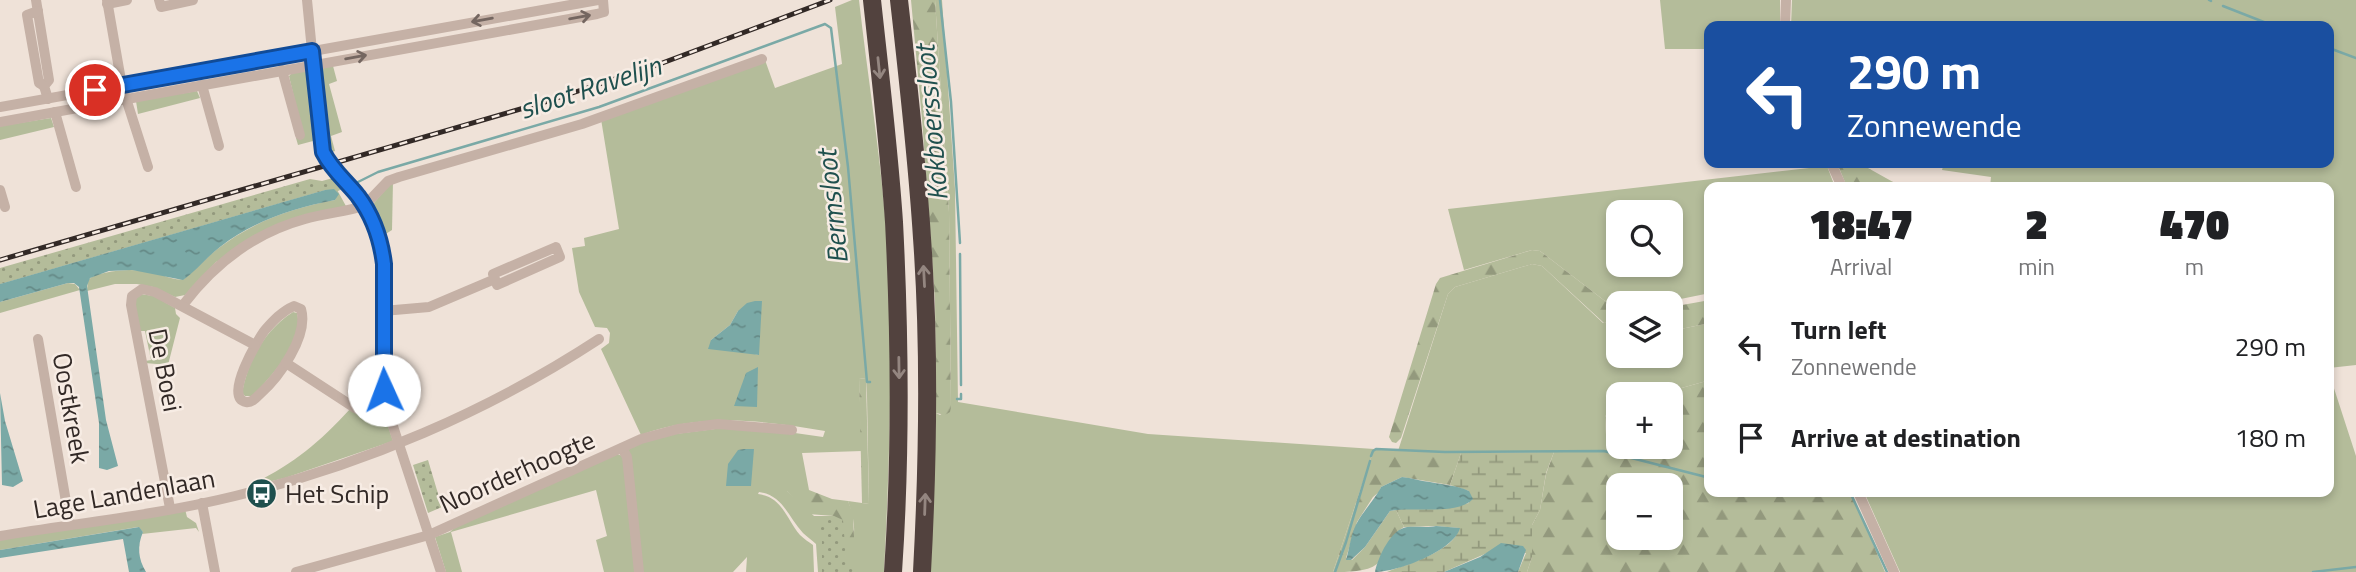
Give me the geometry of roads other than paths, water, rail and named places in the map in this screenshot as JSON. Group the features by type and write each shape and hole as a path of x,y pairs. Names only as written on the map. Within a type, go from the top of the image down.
{"highway":[{"path":"872,0 893,220 899,333 899,448 893,572"},
{"path":"900,0 925,290 927,449 922,572"}],"street":[{"path":"36,0 49,80 44,86 48,99"},
{"path":"127,0 107,2 122,86 148,167"},
{"path":"159,0 160,7 193,0"},
{"path":"307,0 323,152 364,206 382,244 383,375 388,411 441,572"},
{"path":"0,107 598,0"},
{"path":"0,122 604,12 603,0"},
{"path":"1785,21 1786,0"},
{"path":"256,345 183,306 218,264 257,239 308,218 364,206 388,181 399,177 582,124 762,59"},
{"path":"282,70 300,135"},
{"path":"202,85 219,146"},
{"path":"55,112 76,187"},
{"path":"0,190 5,207"},
{"path":"556,247 560,257 497,285 495,279 493,274 556,247"},
{"path":"383,311 429,307 495,279"},
{"name":"De Boei","path":"170,508 131,302 134,294 145,289 183,306"},
{"path":"298,306 301,309 303,318 296,344 286,362 274,381 254,400 247,402 242,400 238,392 241,377 256,345 278,317 290,307 298,306"},
{"name":"Oostkreek","path":"38,339 70,525"},
{"name":"Lage Landenlaan","path":"0,536 202,503 293,481 399,443 555,368 599,339"},
{"path":"286,362 364,412 371,415 388,411"},
{"name":"Noorderhoogte","path":"296,572 429,535 641,439 702,425 739,424 792,430"},
{"name":"Noorderhoogte","path":"622,448 627,457 639,572"},
{"path":"1860,497 1894,572"},
{"path":"202,503 215,572"}],"water":[{"path":"334,189 339,194 335,200 274,217 246,230 215,251 183,280 132,270 109,271 90,278 87,286 106,420 118,466 107,470 99,468 99,423 79,287 68,283 0,302 0,284"},
{"path":"762,301 759,355 708,349 711,340 730,325 738,311 747,303"},
{"path":"758,367 757,407 734,406 746,373"},
{"path":"0,393 5,421 23,481 13,487 2,485"},
{"path":"754,449 751,486 726,486 728,464 738,450"},
{"path":"1402,477 1459,487 1469,491 1473,499 1466,504 1446,509 1390,511 1365,547 1351,560 1346,560 1360,517 1381,487"},
{"path":"1436,526 1460,528 1447,545 1424,559 1375,572 1382,552 1401,529"},
{"path":"139,527 143,532 139,547 140,557 146,572 129,572 123,539 0,558 0,550"},
{"path":"1501,543 1523,546 1526,550 1518,572 1444,572 1480,557"}],"waterway":[{"name":"Kokboerssloot","path":"940,0 951,102 960,243"},
{"name":"Kokboerssloot","path":"2223,6 2261,21"},
{"name":"sloot Ravelijn","path":"358,182 378,172 599,107 825,24 831,28 848,167 867,382 870,382"},
{"name":"Kokboerssloot","path":"2334,50 2356,58"},
{"name":"Kokboerssloot","path":"960,254 961,385"},
{"name":"Kokboerssloot","path":"957,399 961,399 961,394"},
{"path":"1371,456 1376,449 1445,452 1604,451 1704,476"},
{"path":"1335,572 1370,461"},
{"path":"1852,497 1887,572"},
{"path":"2313,572 2356,567"}],"railway":[{"path":"0,260 548,101 657,65 830,0"}],"place":[{"name":"Het Schip","path":"262,494"}],"water label":[{"name":"Bermsloot","path":"832,207"}]}
